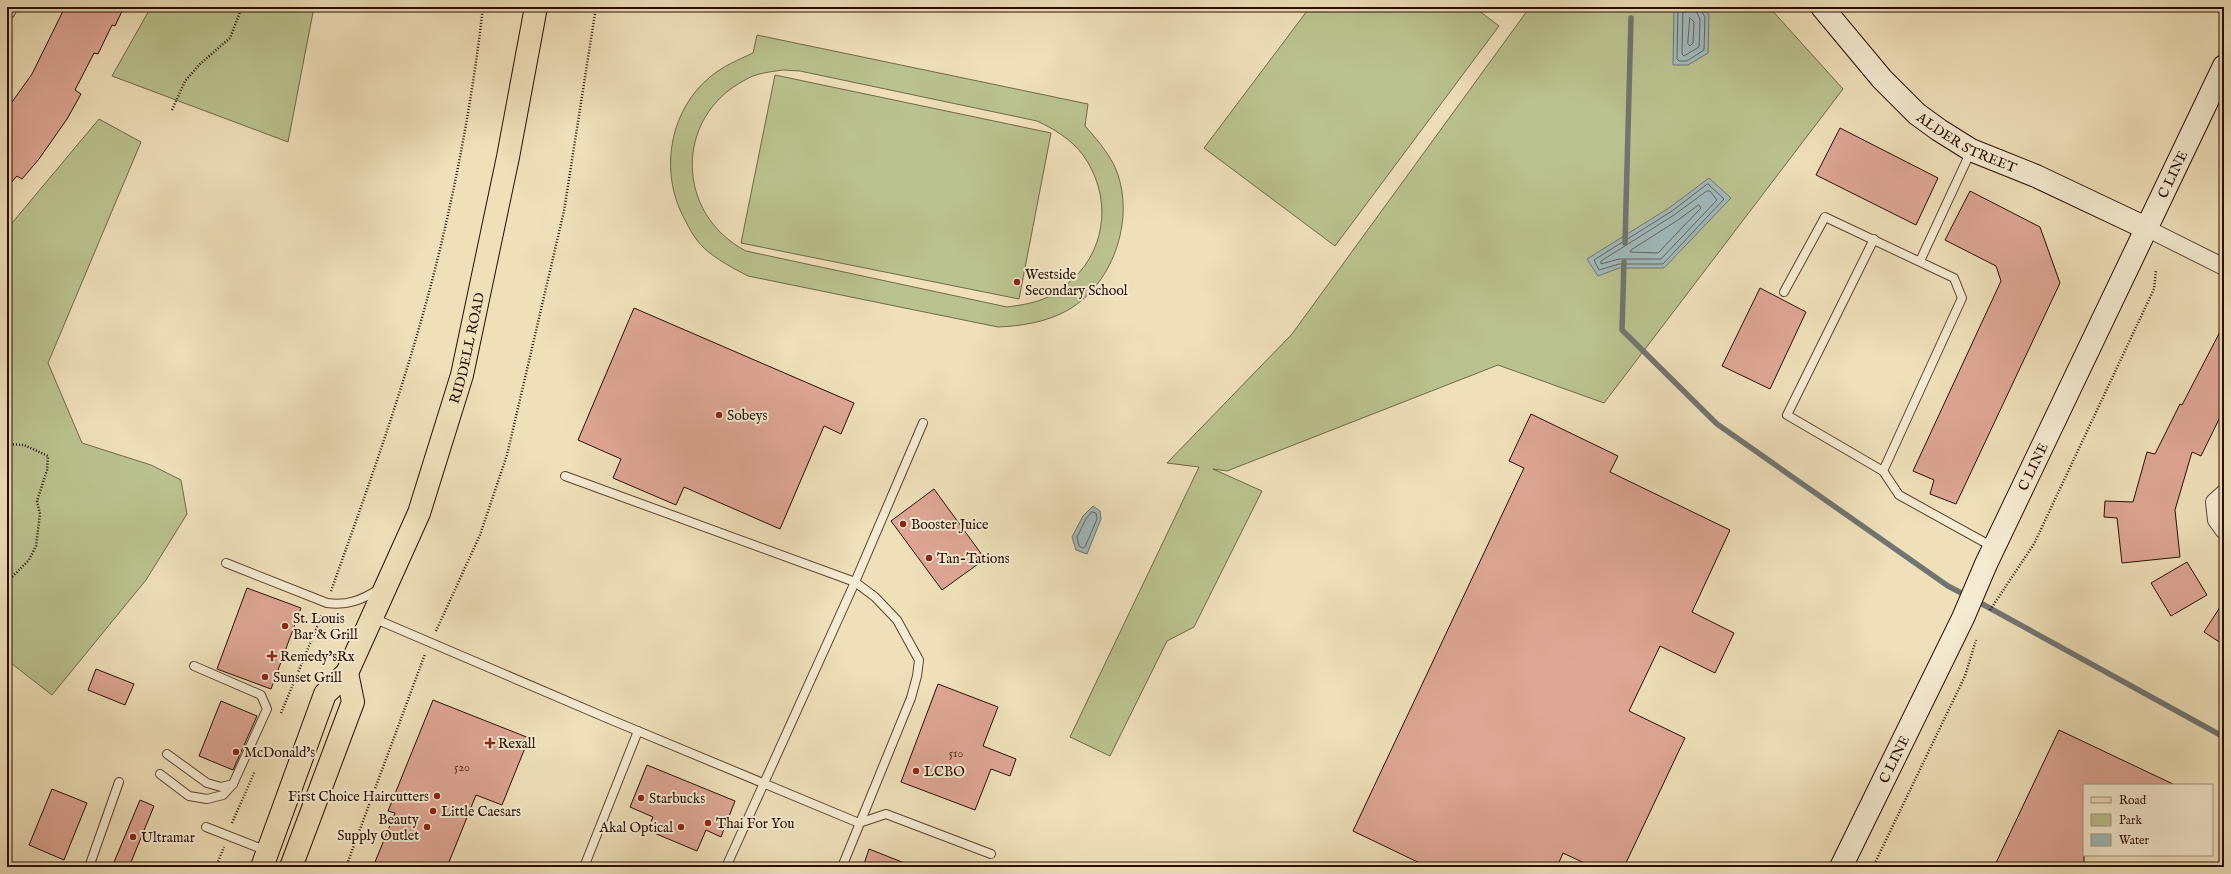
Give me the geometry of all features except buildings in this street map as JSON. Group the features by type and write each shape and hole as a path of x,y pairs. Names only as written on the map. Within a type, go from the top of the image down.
{"main road":[{"name":"RIDDELL ROAD","path":"265,859 325,694 347,673 419,513 462,375 508,157 536,7"},
{"path":"291,867 352,702 347,673"}],"street":[{"path":"7,11 9,7"},
{"name":"ALDER STREET","path":"1822,7 1882,79 1901,100 1922,118 1971,150 2036,176 2148,229"},
{"name":"C LINE","path":"1841,867 1966,610 1994,547 2148,229 2224,66"},
{"path":"2148,229 2224,267"},
{"path":"2224,493 2214,502 2216,520 2224,531"}],"lane":[{"path":"1920,261 1971,150"},
{"path":"1784,292 1825,218 1954,278 1962,298 1883,471"},
{"path":"1874,240 1787,415 1883,471 1899,495 1994,547"},
{"path":"726,867 855,582 923,423"},
{"path":"565,476 855,582 876,597 897,620 919,660 917,676 911,698 842,867"},
{"path":"226,563 327,603 351,603 363,599 388,584"},
{"path":"373,618 859,823 886,814 991,854"},
{"path":"160,774 189,796 207,799 223,795 233,784 267,709 261,695 194,666"},
{"path":"584,867 638,731"},
{"path":"167,754 207,783 221,787 233,784"},
{"path":"89,867 119,782"},
{"path":"206,827 228,836 265,859"}],"path":[{"path":"172,110 185,81 200,64 230,38 242,7"},
{"path":"280,714 327,603 412,354 456,178 477,58 483,7"},
{"path":"346,867 431,643 480,535 507,455 564,211 596,7"},
{"path":"1995,600 2034,544 2154,289 2156,271"},
{"path":"7,444 24,445 48,456 46,470 37,501 40,514 36,546 29,560 7,582"},
{"path":"1873,867 1965,676 1977,639"},
{"path":"216,867 258,764"}],"green space":[{"path":"151,7 314,7 288,142 112,76"},
{"path":"1310,7 1474,7 1499,26 1335,246 1204,148"},
{"path":"1530,7 1769,7 1843,89 1604,403 1498,365 1227,471 1213,469 1262,491 1194,627 1167,641 1110,756 1070,737 1199,467 1167,463 1292,334"},
{"path":"757,35 1088,104 1085,126 1101,144 1114,165 1121,184 1123,205 1122,225 1117,246 1109,265 1098,283 1084,298 1068,310 1052,318 1016,326 998,327 748,276 720,260 704,248 697,240 681,212 675,195 671,176 673,140 678,122 686,105 697,90 710,77 720,70 753,53","holes":["783,70 800,71 1037,121 1062,135 1078,149 1092,170 1098,186 1101,203 1102,219 1099,236 1085,266 1073,279 1051,295 1023,305 1007,307 746,251 723,235 706,214 696,190 692,166 695,141 705,117 722,96 745,80 758,74 768,72"]},
{"path":"775,75 1051,133 1019,299 741,243"},
{"path":"99,119 141,142 48,363 82,443 151,465 181,480 187,514 146,580 52,695 7,660 7,229"}],"water":[{"path":"1674,7 1687,9 1702,7 1709,15 1708,53 1688,65 1673,65"},
{"path":"1709,178 1731,198 1664,268 1619,268 1598,276 1587,259 1669,208"},
{"path":"1093,506 1100,511 1101,519 1087,554 1076,550 1072,537 1083,516"}],"waterway":[{"path":"1625,243 1631,18"},
{"path":"1624,262 1622,330 1717,424 1948,586 1967,596"},
{"path":"1975,600 2224,737"}],"place":[{"name":"Westside Secondary School","path":"1017,282"},
{"name":"Sobeys","path":"719,415"},
{"name":"Booster Juice","path":"903,524"},
{"name":"Tan-Tations","path":"929,558"},
{"name":"St. Louis Bar & Grill","path":"285,626"},
{"name":"Remedy'sRx","path":"272,656"},
{"name":"Sunset Grill","path":"265,677"},
{"name":"Rexall","path":"490,743"},
{"name":"McDonald's","path":"236,752"},
{"name":"LCBO","path":"916,771"},
{"name":"First Choice Haircutters","path":"437,796"},
{"name":"Starbucks","path":"641,798"},
{"name":"Little Caesars","path":"433,811"},
{"name":"Thai For You","path":"708,823"},
{"name":"Beauty Supply Outlet","path":"427,827"},
{"name":"Akal Optical","path":"681,827"},
{"name":"Ultramar","path":"133,837"}]}
